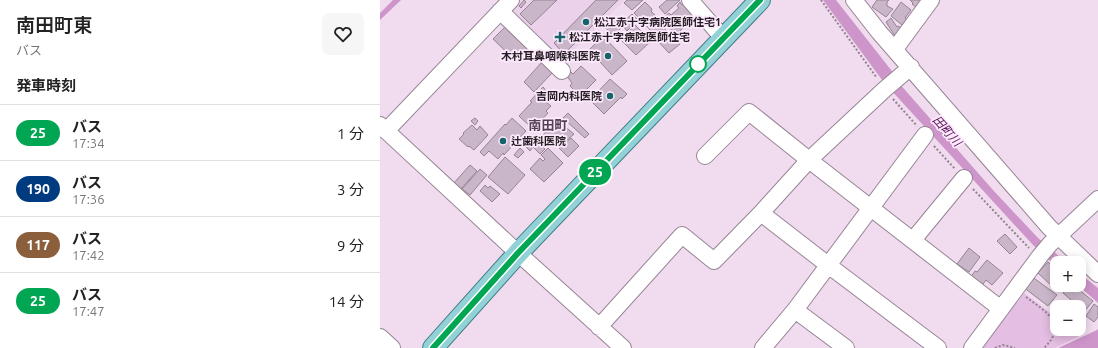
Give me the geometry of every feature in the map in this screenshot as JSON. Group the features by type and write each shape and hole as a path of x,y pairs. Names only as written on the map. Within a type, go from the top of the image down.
{"main road":[{"path":"433,348 518,253 760,0"}],"street":[{"path":"511,0 383,128 623,348"},
{"path":"690,0 723,38"},
{"path":"854,0 1054,240 1098,274"},
{"path":"895,49 931,0"},
{"path":"500,11 562,71"},
{"path":"599,327 682,235 714,261 761,213 808,160 892,82 911,67"},
{"path":"704,156 750,112 808,160 1001,308"},
{"path":"763,348 795,310 925,135"},
{"path":"913,240 964,178"},
{"path":"972,348 1040,256 1054,240 1098,199"},
{"path":"761,213 938,348"},
{"path":"795,310 846,348"},
{"path":"380,337 392,348"}],"path":[{"path":"1022,293 1048,313 1052,318 1054,332 1050,341 1044,348"},
{"path":"994,348 1003,345 1015,348"}],"shaded area":[{"path":"393,0 401,0 380,20 380,13"},
{"name":"松江赤十字病院医師住宅","path":"516,0 624,1 560,64 505,11"},
{"path":"823,0 836,0 895,75 898,82 993,190 1038,238 1059,256 1050,256 1050,261 1033,245 885,84"},
{"path":"1086,279 1098,288 1098,303 1086,292"},
{"path":"1024,293 1050,313 1050,336 1078,336 1055,348 983,348"},
{"path":"1098,329 1098,348 1058,348 1086,336"}],"building":[{"path":"524,0 526,2 521,8 519,6"},
{"path":"534,0 557,0 531,25 520,14"},
{"name":"松江赤十字病院医師住宅1","path":"596,0 618,0 564,54 554,43"},
{"path":"627,0 643,0 632,10 624,3"},
{"path":"667,0 680,0 665,14 659,7"},
{"path":"877,0 889,0 887,2 887,6 893,9 886,17 872,7"},
{"path":"910,0 918,0 921,2 917,8"},
{"path":"686,1 702,19 689,28 686,25 676,35 662,19 669,13 671,15 679,8 677,6 680,2 682,5"},
{"path":"645,2 664,25 654,34 634,13"},
{"path":"901,2 911,10 905,18 907,19 902,25 891,16"},
{"path":"632,14 638,20 627,31 623,26 613,36 604,26 615,16 621,24"},
{"path":"891,18 897,27 899,26 901,29 895,36 886,22"},
{"path":"635,25 651,41 636,55 621,40"},
{"path":"506,26 527,45 526,47 528,49 516,61 493,39"},
{"path":"663,27 680,44 669,53 655,38 662,31 660,29"},
{"name":"木村耳鼻咽喉科医院","path":"603,36 627,61 612,75 589,50"},
{"path":"542,62 553,72 534,92 524,82"},
{"path":"581,66 596,80 583,93 578,89 575,91 570,86 572,83 566,75 570,71 573,74"},
{"name":"吉岡内科医院","path":"610,79 627,94 622,99 621,97 604,114 590,100"},
{"path":"543,87 547,92 541,98 551,106 546,111 548,113 533,129 519,116"},
{"path":"568,113 589,134 585,138 563,118"},
{"path":"475,118 478,121 475,125 471,121"},
{"name":"辻歯科医院","path":"512,118 526,131 504,155 503,153 498,159 489,151 484,156 480,152"},
{"path":"557,120 574,134 563,144 560,142 555,147 542,136"},
{"path":"472,125 477,130 480,126 488,135 474,150 459,139"},
{"path":"532,136 545,149 540,154 533,147 530,151 523,144"},
{"path":"571,138 579,146 568,157 559,148"},
{"path":"520,148 524,152 518,158 514,155"},
{"path":"548,148 563,163 544,182 530,169 540,158 543,161 545,159 541,155"},
{"path":"505,157 525,175 508,194 488,177"},
{"path":"470,165 477,171 460,190 453,184"},
{"path":"480,169 487,175 470,195 462,189"},
{"path":"485,185 488,188 490,186 500,194 492,202 480,191"},
{"path":"1005,234 1017,247 1010,254 997,241"},
{"path":"969,248 980,257 969,272 957,264"},
{"path":"987,260 1003,273 992,285 986,280 981,287 970,278"},
{"path":"1048,262 1050,264 1050,284 1038,273"},
{"path":"1031,276 1050,290 1050,292 1057,295 1053,300 1050,300 1048,306 1023,287"},
{"path":"1082,292 1093,301 1086,309 1086,300 1071,300 1063,293"},
{"path":"1094,304 1098,307 1098,317 1094,322 1086,316"}],"bus line":[{"name":"25","path":"433,348 518,253 760,0"}],"place":[{"name":"松江赤十字病院医師住宅1","path":"586,22"},
{"name":"松江赤十字病院医師住宅","path":"560,37"},
{"name":"木村耳鼻咽喉科医院","path":"608,56"},
{"name":"吉岡内科医院","path":"610,96"},
{"name":"辻歯科医院","path":"503,141"}],"district":[{"name":"南田町","path":"548,125"}],"water label":[{"name":"田町川","path":"947,131"}]}
